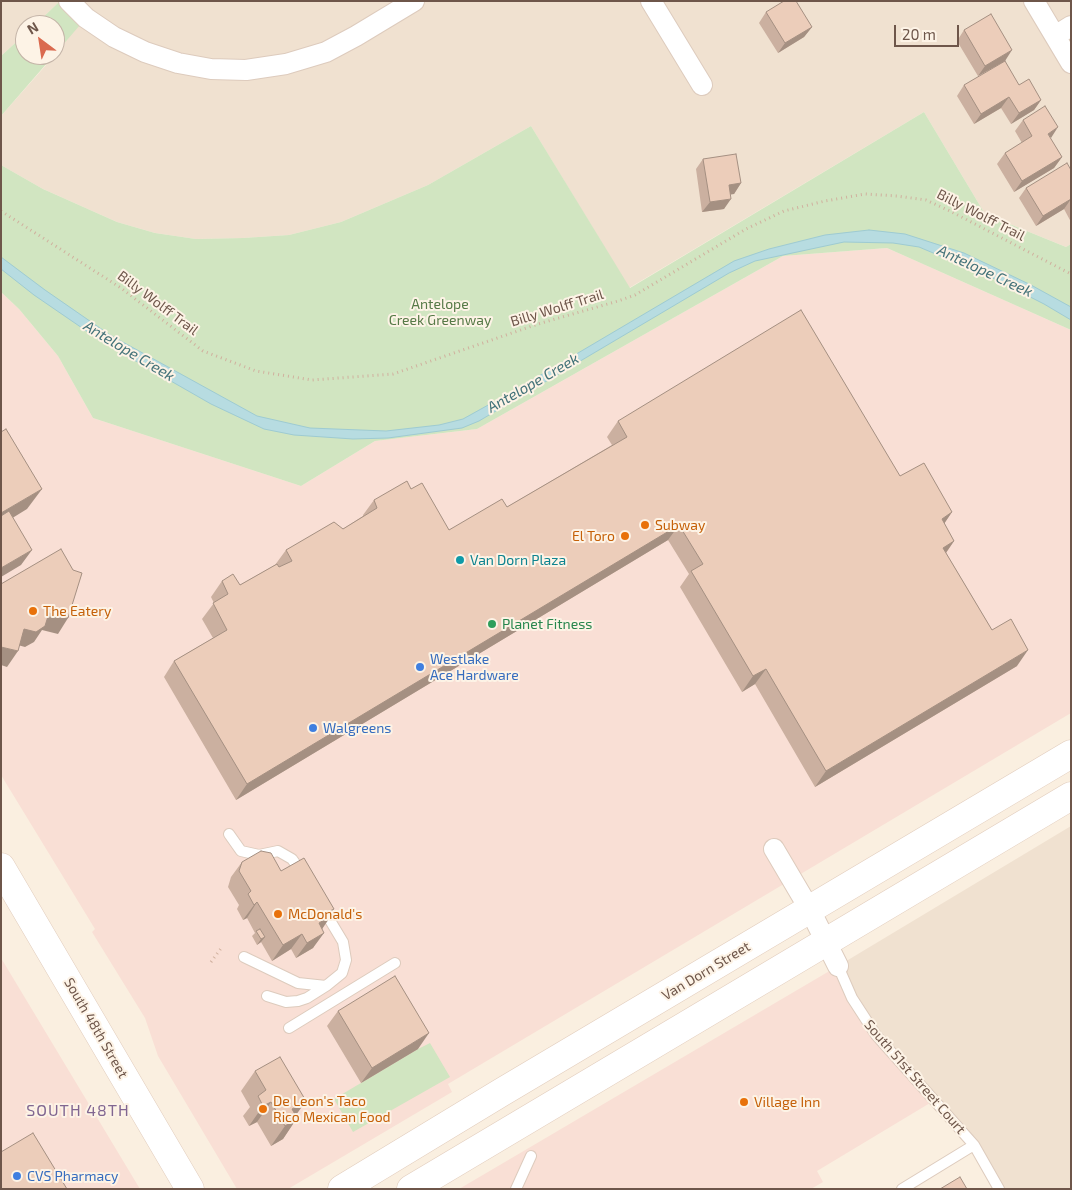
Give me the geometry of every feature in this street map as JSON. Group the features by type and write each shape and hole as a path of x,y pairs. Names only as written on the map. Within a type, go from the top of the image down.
{"main road":[{"name":"Van Dorn Street","path":"342,1189 1071,754"},
{"path":"410,1189 1071,796"},
{"name":"South 48th Street","path":"1,867 190,1189"}],"street":[{"path":"68,1 86,18 114,37 145,52 178,63 211,69 246,70 286,64 326,52 414,1"},
{"path":"652,1 702,85"},
{"path":"1034,1 1063,31 1071,63"},
{"name":"South 51st Street Court","path":"774,849 810,910 838,966"}],"lane":[{"path":"229,834 242,851 259,854 278,852 292,859 309,885"},
{"path":"267,996 286,1002 298,1001 307,998 326,986 342,973 346,960 343,942 319,901"},
{"path":"244,957 298,983 326,986"},
{"path":"289,1028 395,963"},
{"name":"South 51st Street Court","path":"838,966 852,998 876,1035 974,1146 999,1189"},
{"path":"902,1189 974,1146"},
{"path":"516,1189 531,1156"}],"path":[{"name":"Billy Wolff Trail","path":"1,212 121,288 203,351 256,371 312,380 393,374 538,324 636,295 746,229 784,211 865,194 926,200 1071,274"},
{"path":"211,962 222,947"}],"shaded area":[{"path":"1,1 60,1 45,15 15,15 15,43 1,56"},
{"path":"69,1 1071,1 1071,244 1066,247 985,214 924,112 629,288 531,126 428,185 341,222 289,235 243,238 196,239 155,233 117,222 43,189 1,165 1,116 46,65 65,65 65,16"},
{"name":"Van Dorn Plaza","path":"887,248 1071,330 1071,713 448,1084 452,1092 288,1189 237,1189 158,1056 145,1018 92,932 95,929 1,775 1,292 19,309 58,356 93,418 301,486 375,441 477,429 783,256"},
{"path":"1071,826 1071,1189 999,1189 974,1145 887,1048 838,966"},
{"path":"1,958 140,1189 1,1189"},
{"path":"838,966 852,998 935,1100 817,1171 823,1182 811,1189 459,1189"}],"green space":[{"path":"60,1 86,18 65,42 65,15 45,15"},
{"path":"15,43 15,65 45,65 1,116 1,56"},
{"name":"Antelope Creek Greenway","path":"924,112 985,214 1066,247 1071,244 1071,330 887,248 783,256 477,429 375,441 301,486 93,418 58,356 19,309 1,292 1,165 43,189 117,222 155,233 196,239 289,235 341,222 428,185 531,126 630,288"},
{"path":"430,1043 450,1077 353,1132 334,1099"}],"water":[{"name":"Antelope Creek","path":"869,230 905,234 964,253 1031,285 1071,307 1071,320 995,279 919,247 893,243 844,242 755,261 729,273 479,421 462,428 388,438 353,439 294,435 264,429 211,404 101,341 34,295 1,269 1,257 110,335 257,416 310,428 386,431 439,425 463,419 734,261 769,249 825,235"}],"building":[{"path":"784,1 796,1 812,27 785,43 766,12"},
{"path":"991,14 1012,50 985,66 964,30"},
{"path":"1005,61 1019,85 1029,79 1041,100 1019,113 1009,97 981,114 964,85"},
{"path":"1045,106 1058,127 1048,134 1062,157 1022,181 1005,153 1032,136 1023,120"},
{"path":"736,154 741,183 729,185 731,199 710,202 703,159"},
{"path":"1067,163 1071,170 1071,199 1043,216 1026,188"},
{"name":"Van Dorn Plaza","path":"801,310 900,476 924,463 952,512 942,519 954,541 943,548 992,630 1011,619 1028,650 826,771 766,669 753,676 691,571 703,564 679,525 247,784 174,661 227,630 213,603 228,594 222,581 233,574 240,585 277,564 279,567 292,561 286,550 334,522 343,529 377,508 374,500 407,481 411,489 422,483 449,530 502,499 507,507 627,437 618,421"},
{"path":"6,429 42,489 1,513 1,432"},
{"path":"9,511 32,550 1,568 1,516"},
{"name":"The Eatery","path":"61,549 73,570 82,573 68,618 49,613 45,626 36,632 24,629 18,651 1,647 1,584"},
{"name":"McDonald's","path":"261,851 271,853 281,871 304,858 334,909 328,912 331,916 319,923 324,933 307,943 302,934 283,945 257,902 254,905 248,894 251,891 239,871 242,862"},
{"path":"260,929 265,937 261,939 256,931"},
{"path":"395,976 429,1033 372,1068 338,1011"},
{"path":"280,1057 306,1101 292,1109 297,1118 285,1126 271,1102 263,1106 258,1096 266,1090 255,1071"},
{"path":"33,1133 67,1189 1,1189 1,1152"},
{"path":"960,1177 967,1189 940,1189"}],"place":[{"name":"Subway","path":"645,525"},
{"name":"El Toro","path":"625,536"},
{"name":"Van Dorn Plaza","path":"460,560"},
{"name":"The Eatery","path":"33,611"},
{"name":"Planet Fitness","path":"492,624"},
{"name":"Westlake Ace Hardware","path":"420,667"},
{"name":"Walgreens","path":"313,728"},
{"name":"McDonald's","path":"278,914"},
{"name":"Village Inn","path":"744,1102"},
{"name":"De Leon's Taco Rico Mexican Food","path":"263,1109"},
{"name":"CVS Pharmacy","path":"17,1176"}],"district":[{"name":"SOUTH 48TH","path":"78,1111"}]}
